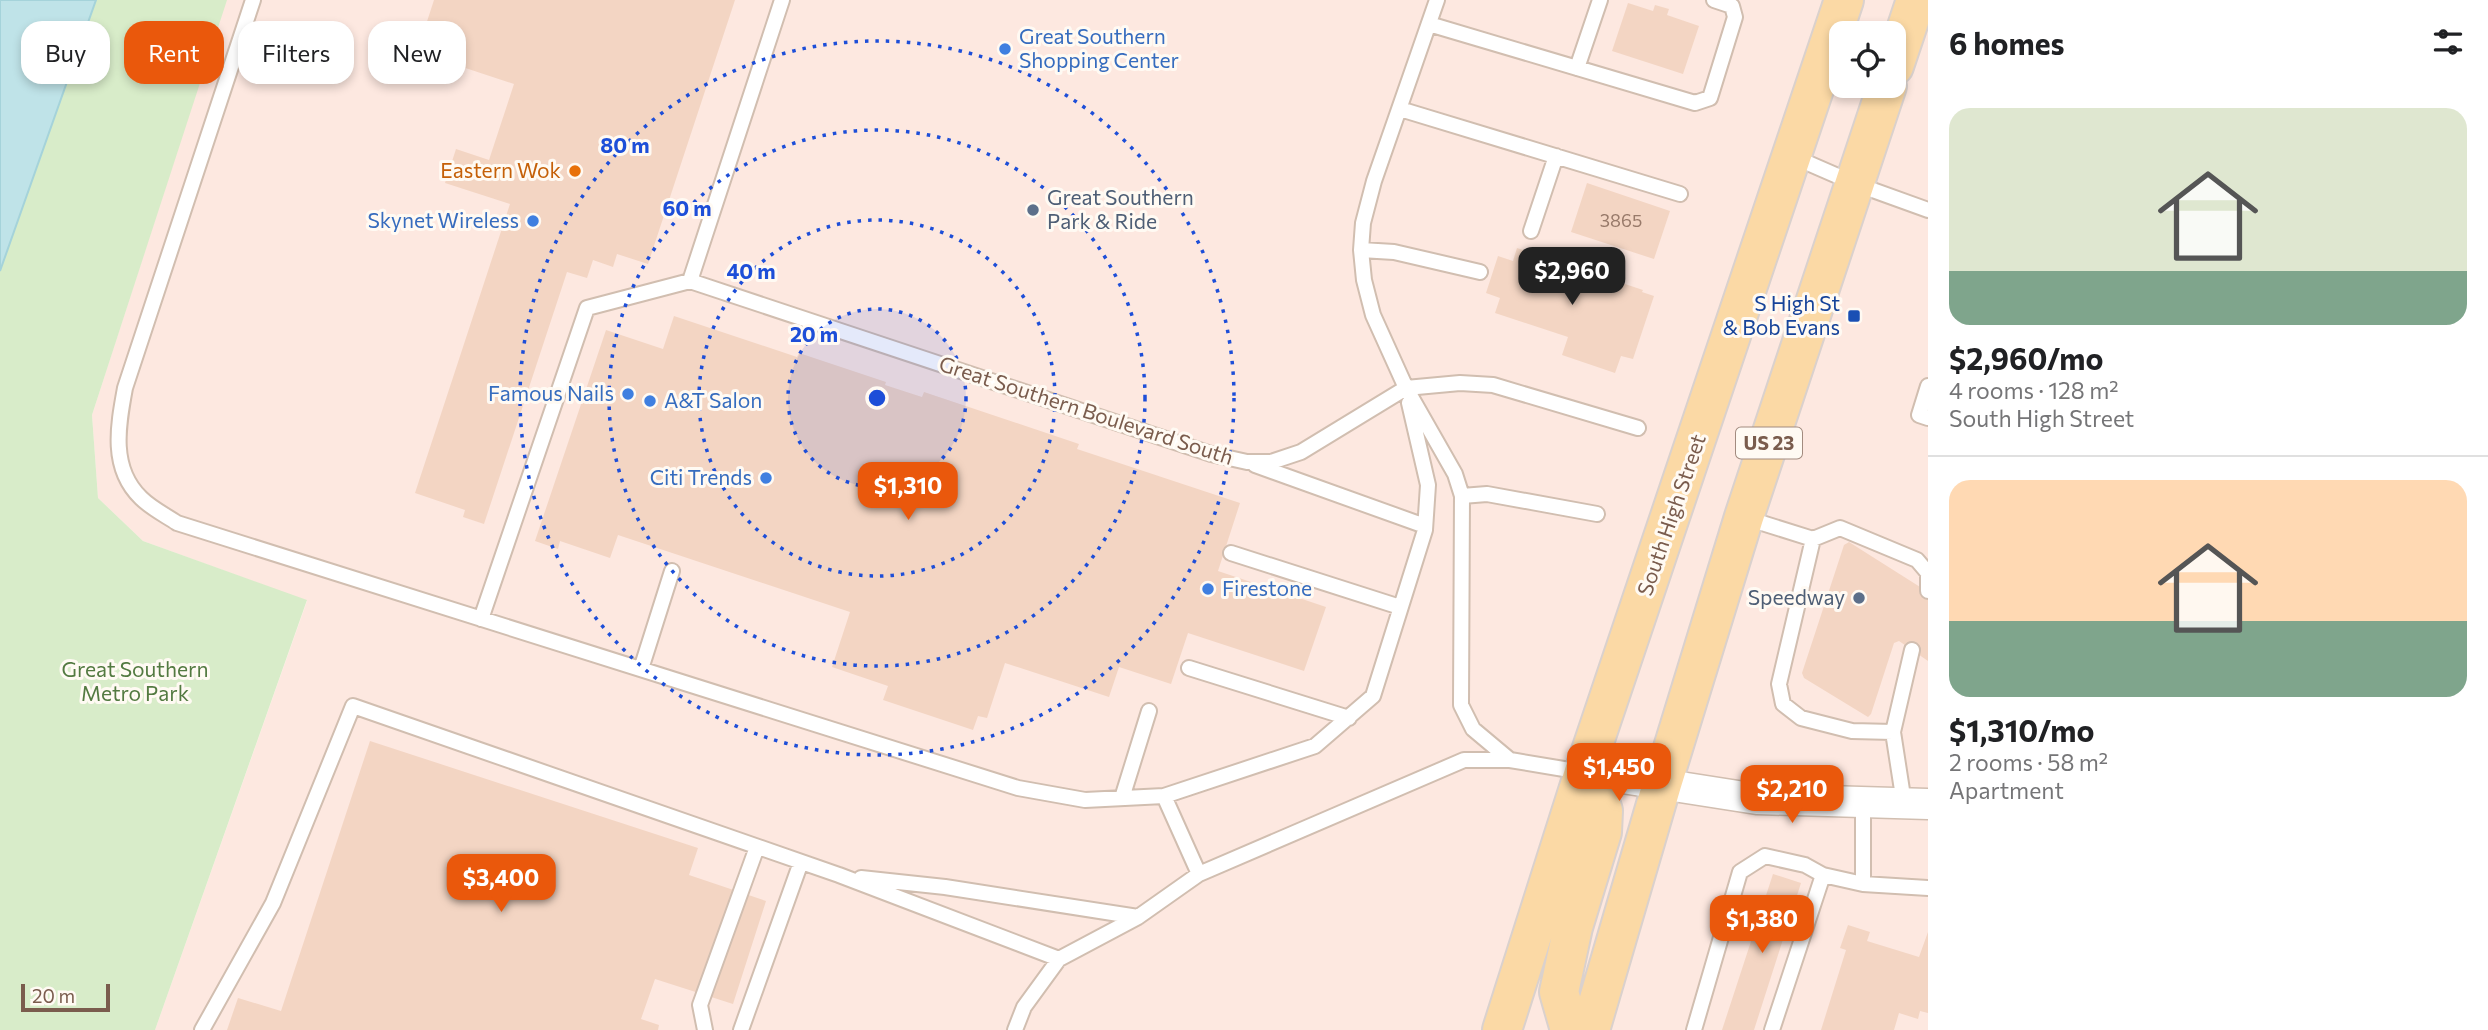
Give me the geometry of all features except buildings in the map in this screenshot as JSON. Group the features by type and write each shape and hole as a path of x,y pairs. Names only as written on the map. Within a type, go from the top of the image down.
{"main road":[{"name":"South High Street","path":"1502,1030 1584,772 1844,0"},
{"path":"1906,30 1916,0"},
{"name":"US 23","path":"1591,1028 1662,784 1745,517 1883,98"},
{"path":"1584,772 1597,793 1603,811 1602,832 1573,927 1559,992 1591,1028"}],"street":[{"path":"1584,772 1758,799 1916,804"}],"lane":[{"path":"253,0 125,388 117,431 122,470 140,497 177,523 1018,788 1085,800 1164,796 1315,746 1373,696 1425,526 1428,485 1406,388"},
{"path":"481,619 587,308 690,281 782,0"},
{"path":"1437,0 1366,213 1361,250 1364,280 1373,315 1406,388 1455,474 1462,496 1461,705 1473,729 1510,760"},
{"path":"1577,68 1600,0"},
{"path":"1429,24 1695,103 1710,98 1735,17 1732,6 1714,0"},
{"path":"1399,108 1680,194"},
{"path":"1531,231 1556,156"},
{"path":"1793,157 1856,184 1928,210"},
{"path":"1361,250 1394,252 1480,272"},
{"name":"Great Southern Boulevard South","path":"690,281 1211,454 1247,462 1271,462 1301,452 1406,388"},
{"path":"1406,388 1460,383 1493,385 1638,428"},
{"path":"1928,386 1919,415 1928,418"},
{"path":"1247,462 1425,526"},
{"path":"1462,496 1487,494 1597,514"},
{"path":"1745,517 1813,539 1839,528 1917,560 1928,573 1928,591"},
{"path":"1813,539 1779,684 1783,704 1801,718 1853,731 1893,732"},
{"path":"1231,553 1400,607"},
{"path":"641,669 672,571"},
{"path":"1912,650 1893,732 1916,804"},
{"path":"1189,668 1349,718"},
{"path":"202,1030 274,903 353,706 839,875 1059,959"},
{"path":"1122,798 1149,711"},
{"path":"1015,1030 1024,1007 1059,959 1138,917 1199,874 1464,760 1510,760 1584,772"},
{"path":"1164,796 1199,874"},
{"path":"1863,802 1863,884"},
{"path":"705,1030 701,1004 757,846"},
{"path":"1694,1030 1740,872 1765,856 1805,865 1823,875 1863,884 1928,888"},
{"path":"741,1030 801,862"},
{"path":"839,875 945,887 1138,917"},
{"path":"1772,1030 1823,875"}],"shaded area":[{"path":"226,0 1928,0 1928,1030 155,1030 307,601 143,541 98,498 92,415 199,84 224,84 224,21 219,21"}],"green space":[{"name":"Great Southern Metro Park","path":"0,0 227,0 220,21 124,21 124,84 200,84 92,415 98,498 143,541 307,600 155,1030 0,1030"}],"water":[{"path":"0,0 96,0 89,21 21,21 21,84 66,84 0,271"}],"place":[{"name":"Great Southern Shopping Center","path":"1005,49"},
{"name":"Eastern Wok","path":"575,171"},
{"name":"Great Southern Park & Ride","path":"1033,210"},
{"name":"Skynet Wireless","path":"533,221"},
{"name":"S High St & Bob Evans","path":"1854,316"},
{"name":"Famous Nails","path":"628,394"},
{"name":"A&T Salon","path":"650,401"},
{"name":"Citi Trends","path":"766,478"},
{"name":"Firestone","path":"1208,589"},
{"name":"Speedway","path":"1859,598"}]}
